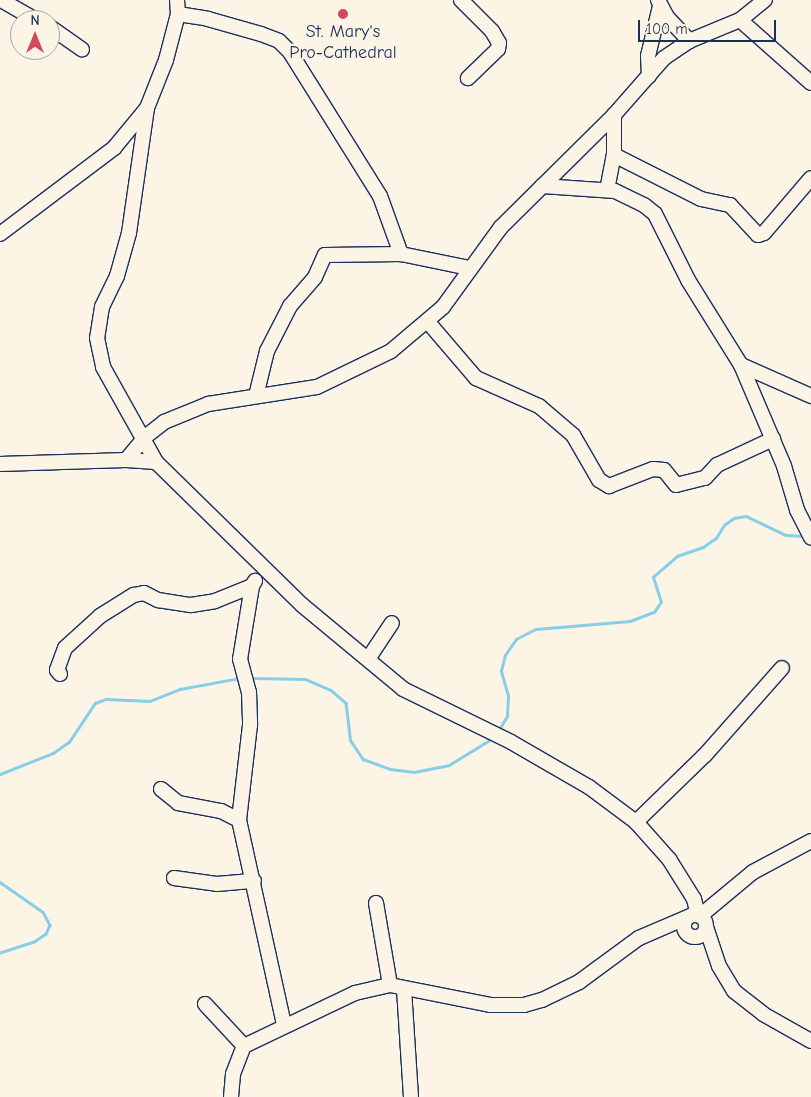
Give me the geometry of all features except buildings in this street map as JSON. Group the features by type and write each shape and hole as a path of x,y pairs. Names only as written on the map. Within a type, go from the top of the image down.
{"street":[{"path":"1,0 18,10"},
{"path":"178,0 178,14 166,60 148,108 129,234 117,276 102,307 97,338 103,368 145,437 156,462 302,606 403,689 496,735 589,787 636,822 669,859 694,899 701,905 711,905"},
{"path":"461,0 492,31 499,43 498,49 468,78"},
{"path":"126,460 145,437 164,422 208,404 317,387 358,370 391,351 428,322 501,227 614,115 664,58 689,40 740,20 765,0"},
{"path":"659,3 689,40"},
{"path":"649,76 648,56 659,3"},
{"path":"178,14 208,19 261,34 279,41 290,52 380,196 401,254"},
{"path":"740,20 811,83"},
{"path":"60,34 82,49"},
{"path":"0,234 117,145 148,108"},
{"path":"606,190 614,155 614,115"},
{"path":"117,145 132,143 141,150"},
{"path":"614,155 701,198 730,206 758,235 764,233 811,178"},
{"path":"542,186 606,190 628,196 655,214 688,280 741,365 773,440 797,510 811,538"},
{"path":"256,396 267,351 290,306 315,277 321,258 401,254 469,268"},
{"path":"428,322 476,378 539,406 573,435 599,480 609,486 653,469 664,470 676,485 705,478 717,465 773,440"},
{"path":"741,365 811,396"},
{"path":"0,464 126,460 156,462"},
{"path":"260,566 252,586 240,659 245,677 250,725 240,820 284,1025"},
{"path":"60,674 57,670 64,648 100,616 134,595 144,593 158,600 191,605 216,601 252,586"},
{"path":"368,659 392,623"},
{"path":"636,822 705,755 782,668"},
{"path":"161,789 178,803 221,811 240,820"},
{"path":"712,948 691,935 684,924 698,918 711,905 764,866 807,846"},
{"path":"174,878 217,884 254,881"},
{"path":"661,930 691,935 702,934 694,899"},
{"path":"376,903 390,985"},
{"path":"231,1097 233,1074 244,1046 284,1025 355,994 390,985 490,1006 524,1005 542,1000 578,982 639,938 698,918"},
{"path":"698,918 727,981 744,1000 763,1014 811,1041"},
{"path":"404,989 411,1097"},
{"path":"205,1004 244,1046"}],"waterway":[{"path":"499,730 507,716 508,696 501,671 505,655 516,639 536,629 630,621 654,612 661,602 653,577 677,556 703,547 716,538 724,525 734,518 746,516 786,535 803,536"},
{"path":"0,774 53,753 69,742 95,703 106,699 150,701 180,689 240,678"},
{"path":"251,678 305,679 331,690 346,703 351,741 363,759 390,769 414,772 449,765 493,738"},
{"path":"0,882 43,912 50,925 46,934 34,942 0,953"}],"place":[{"name":"St. Mary's Pro-Cathedral","path":"343,14"}]}
